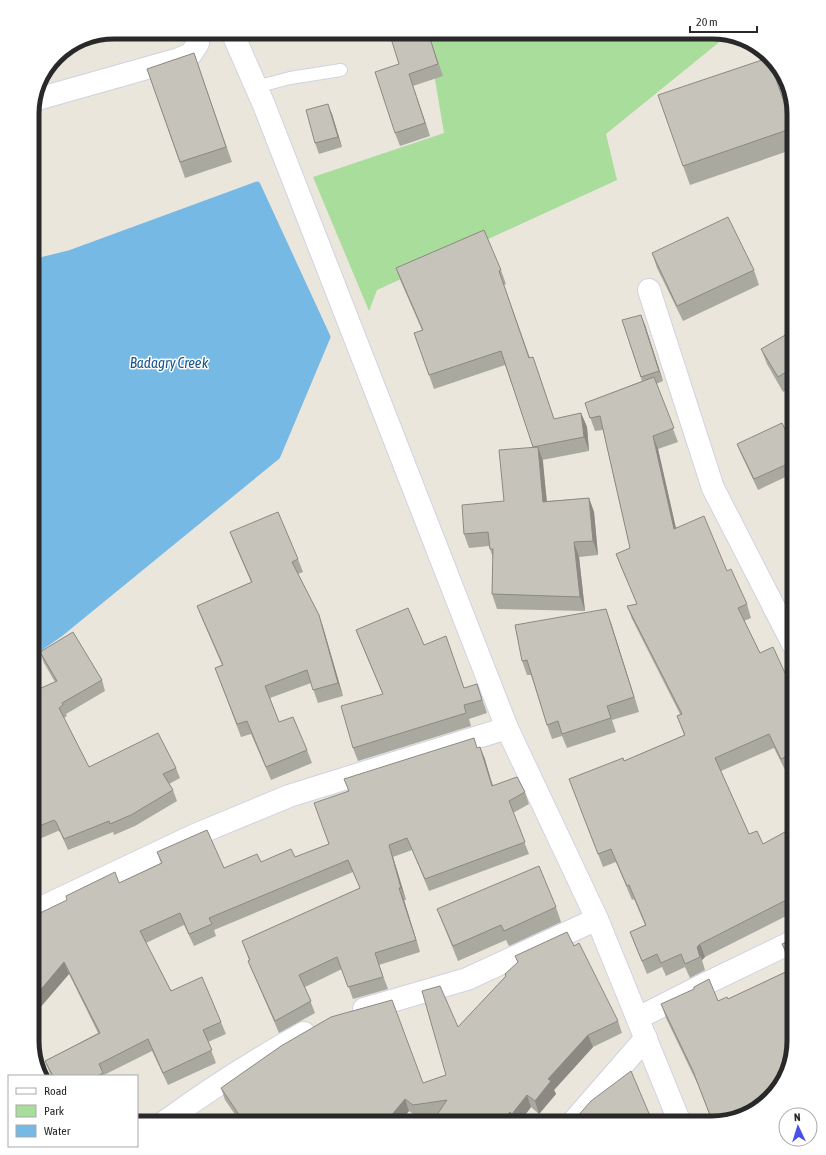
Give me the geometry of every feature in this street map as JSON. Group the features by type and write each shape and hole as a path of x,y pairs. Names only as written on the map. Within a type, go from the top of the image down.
{"street":[{"path":"41,98 179,60 191,54 198,43 197,39"},
{"path":"235,39 256,86 507,728 597,919 677,1116"},
{"path":"648,290 713,488 787,632"},
{"path":"39,909 195,835 289,796 507,728"},
{"path":"346,1014 467,979 597,919"},
{"path":"577,1116 642,1028 703,984 787,944"},
{"path":"172,1116 201,1095 259,1059 324,1022"}],"lane":[{"path":"256,86 290,78 341,70"}],"green space":[{"path":"428,39 722,40 606,134 617,180 377,290 369,311 313,177 444,133"}],"water":[{"name":"Badagry Creek","path":"257,185 327,337 277,456 59,634 39,648 39,261 69,254"}],"building":[{"path":"391,39 430,39 438,64 409,74 425,123 395,133 375,72 399,64"},
{"path":"194,53 226,147 180,162 147,69"},
{"path":"764,60 772,68 787,109 787,130 683,166 658,95"},
{"path":"328,104 338,137 315,143 306,110"},
{"path":"728,217 754,270 677,306 652,253"},
{"path":"484,230 501,270 499,271 529,358 533,357 554,419 581,413 584,437 533,447 501,351 429,375 414,333 423,330 396,268"},
{"path":"641,315 659,371 641,377 622,320"},
{"path":"787,334 787,371 778,377 761,349"},
{"path":"654,377 674,428 653,436 674,529 704,516 727,571 731,569 747,604 738,608 760,653 773,647 785,673 787,672 787,756 781,759 769,734 715,758 749,834 757,831 763,844 787,831 787,900 700,944 697,947 700,957 685,964 681,954 661,963 657,954 642,961 630,932 646,925 629,885 627,886 611,849 598,854 569,779 623,758 624,761 685,735 677,716 682,714 627,606 637,604 616,554 630,548 600,416 590,418 585,403"},
{"path":"782,423 787,433 787,464 754,479 737,444"},
{"path":"538,447 543,502 589,498 593,541 574,542 580,597 492,594 493,549 490,549 488,532 464,534 462,505 504,501 499,450"},
{"path":"278,512 298,559 292,562 319,615 338,683 313,690 307,670 265,686 279,722 293,717 307,750 266,767 247,721 237,724 215,668 223,665 197,606 252,582 230,532"},
{"path":"408,608 424,645 446,636 464,688 477,684 482,700 464,705 466,713 353,748 341,706 383,694 356,630"},
{"path":"606,609 634,697 607,706 611,718 562,734 558,721 547,725 527,660 522,661 515,625"},
{"path":"73,632 102,680 62,703 63,705 59,708 89,767 158,733 176,768 163,774 173,790 131,815 110,824 109,821 64,839 54,820 39,826 39,689 57,681 40,652"},
{"path":"474,738 477,748 480,747 492,786 517,777 525,792 509,801 525,842 425,879 407,838 389,845 401,888 399,888 416,940 375,953 383,977 348,987 337,957 299,975 311,1001 275,1021 248,961 250,960 242,941 360,888 348,860 209,918 212,924 189,934 180,913 140,931 171,991 202,977 221,1022 203,1030 212,1050 163,1073 148,1039 99,1064 103,1073 99,1075 52,1075 45,1061 100,1033 64,962 39,992 39,914 67,900 66,896 115,872 119,883 162,863 157,852 207,830 224,868 257,854 261,862 291,849 295,857 329,844 314,803 349,791 344,779"},
{"path":"539,866 556,907 504,931 501,925 453,946 437,909"},
{"path":"567,932 574,946 579,943 618,1021 588,1035 548,1079 551,1081 535,1101 527,1095 512,1114 510,1112 507,1116 436,1116 447,1100 413,1105 405,1099 391,1116 240,1116 221,1088 281,1046 331,1017 392,1000 423,1083 446,1075 422,991 440,986 458,1027 506,976 505,974 518,962 515,956"},
{"path":"787,942 787,953 782,944"},
{"path":"787,971 787,1041 784,1061 777,1079 772,1087 758,1101 750,1106 732,1113 710,1116 693,1071 661,1004 694,989 694,987 709,979 718,1001 727,997 728,999"},
{"path":"631,1071 650,1116 578,1116 591,1101"}],"waterway":[{"path":"39,261 69,254 257,185 327,337 277,456 59,634 39,648"}]}
